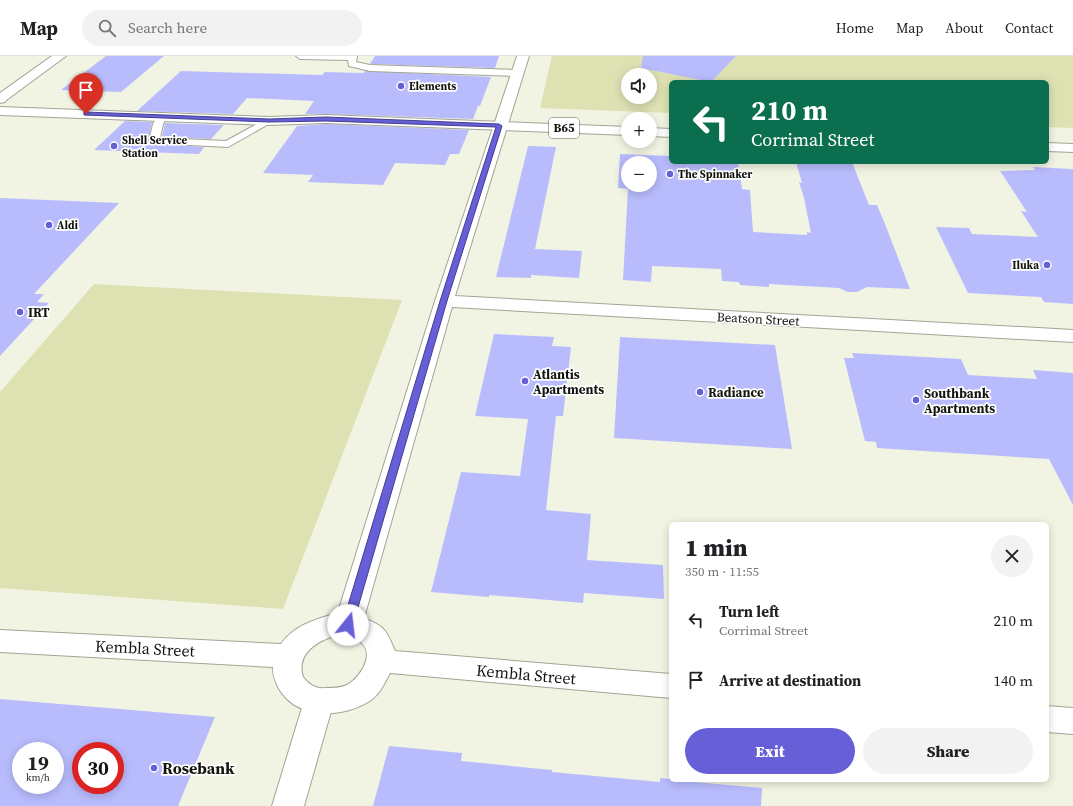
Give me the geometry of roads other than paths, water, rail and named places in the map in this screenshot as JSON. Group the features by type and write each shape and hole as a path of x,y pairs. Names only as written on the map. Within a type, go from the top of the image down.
{"street":[{"path":"0,101 60,56"},
{"path":"348,625 444,301 499,126 523,56"},
{"path":"0,101 24,99"},
{"name":"B65","path":"0,101 164,107 269,121 326,119 621,131"},
{"path":"164,107 326,119"},
{"path":"657,132 669,133"},
{"path":"1049,148 1073,148"},
{"name":"Beatson Street","path":"444,301 1073,336"},
{"path":"334,625 348,625 360,628 370,633 377,641 381,651 381,661 378,672 371,683 348,698 334,701 319,701 306,698 295,690 288,680 287,668 289,656 296,645 307,636 319,629 334,625"},
{"name":"Kembla Street","path":"0,640 289,656"},
{"name":"Kembla Street","path":"381,661 669,686"},
{"path":"288,806 319,701"},
{"path":"1049,719 1073,721"}],"lane":[{"path":"300,56 352,57 352,64 370,68 518,74"},
{"path":"164,107 154,141 228,144 269,121"}],"place":[{"name":"Elements","path":"401,86"},
{"name":"Shell Service Station","path":"114,146"},
{"name":"The Spinnaker","path":"670,174"},
{"name":"Aldi","path":"49,225"},
{"name":"Iluka","path":"1047,265"},
{"name":"IRT","path":"20,312"},
{"name":"Atlantis Apartments","path":"525,381"},
{"name":"Radiance","path":"700,392"},
{"name":"Southbank Apartments","path":"916,400"},
{"name":"Rosebank","path":"154,768"}]}
